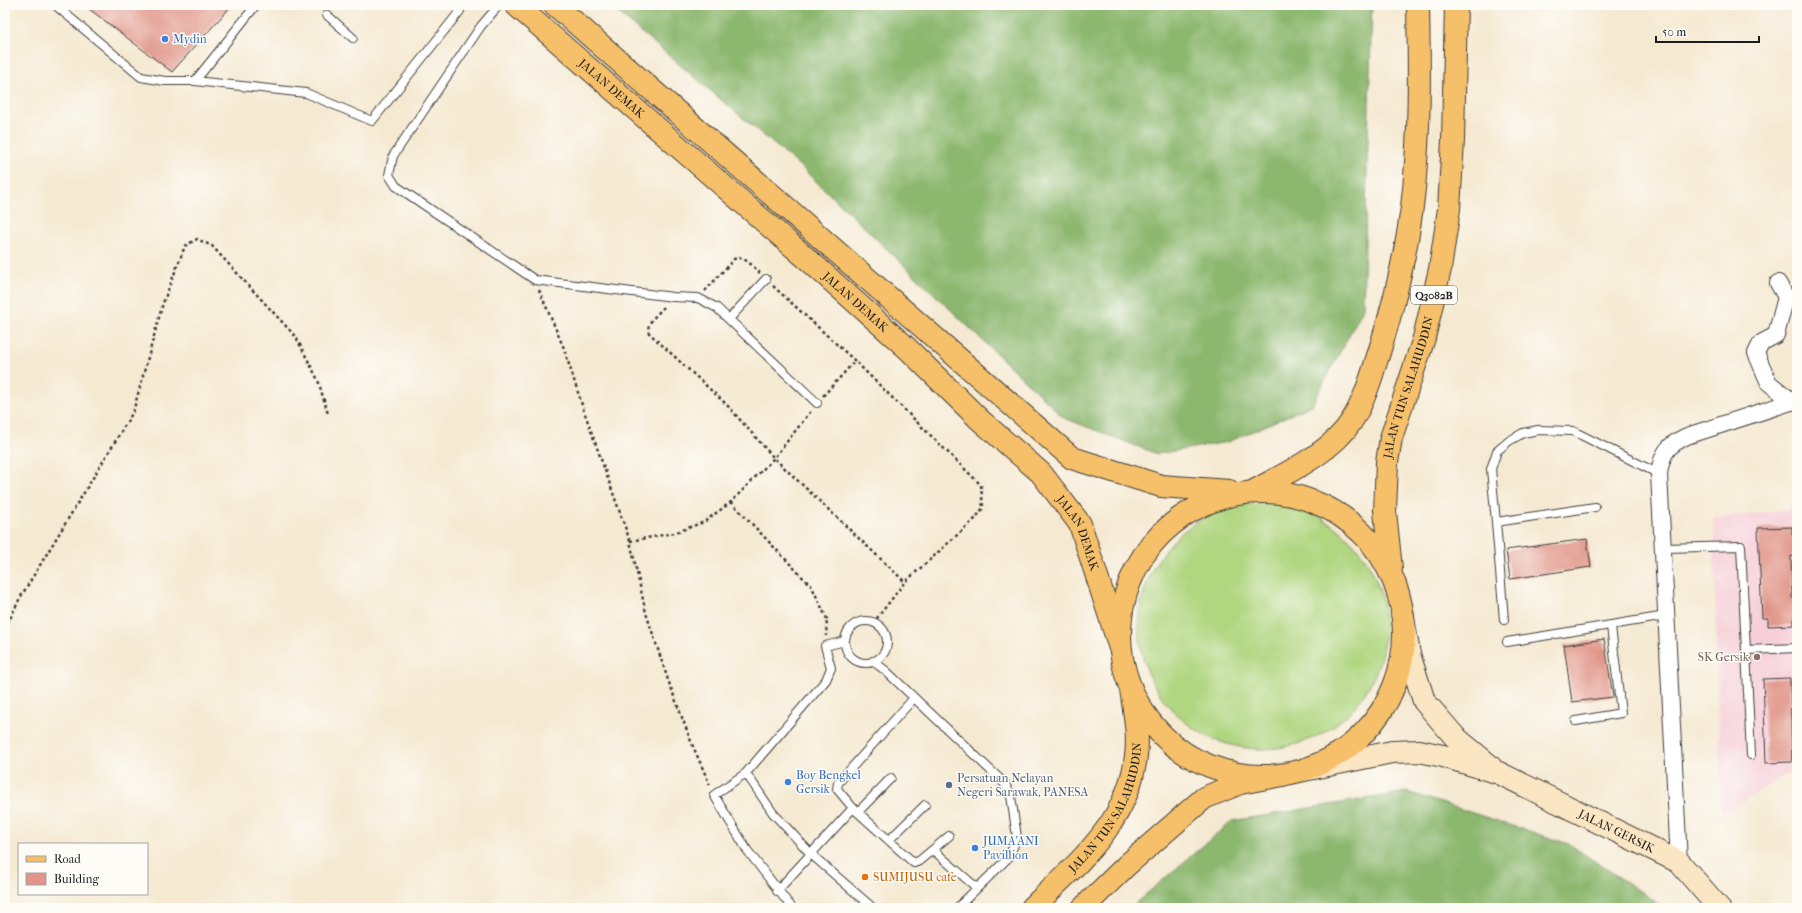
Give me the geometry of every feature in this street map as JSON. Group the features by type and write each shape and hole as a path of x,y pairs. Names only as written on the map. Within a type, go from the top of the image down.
{"main road":[{"name":"JALAN DEMAK","path":"516,5 825,274 907,348 980,420 1041,474 1080,524 1121,651"},
{"name":"JALAN DEMAK","path":"555,5 1072,458 1161,486 1249,492"},
{"path":"1249,492 1315,456 1335,440 1351,422 1368,387 1392,309 1411,219 1416,162 1419,92 1418,5"},
{"name":"JALAN TUN SALAHUDDIN","path":"1393,579 1385,512 1387,462 1391,438 1424,338 1440,269 1448,209 1452,148 1456,5"},
{"path":"1083,908 1133,860 1204,798 1240,783 1283,775 1304,770 1335,756 1353,743 1369,727 1382,709 1392,689 1399,668 1404,635 1402,612 1393,579 1382,559 1370,542 1355,526 1337,513 1318,503 1297,496 1276,492 1249,492 1220,498 1197,507 1176,520 1150,546 1137,567 1127,590 1120,626 1121,651 1123,664 1131,689 1142,710 1156,729 1173,745 1193,758 1214,768 1236,774 1260,776 1283,775"},
{"name":"JALAN TUN SALAHUDDIN","path":"1032,908 1103,835 1121,809 1130,786 1137,755 1136,724 1131,689"}],"street":[{"path":"1778,283 1786,297 1776,335 1761,343 1756,353 1769,382 1795,401"},
{"path":"1679,862 1659,474 1661,460 1673,443 1687,436 1795,401"},
{"path":"1402,612 1408,654 1424,701 1455,737 1499,773"},
{"path":"1304,770 1392,752 1419,751 1443,756 1499,773"},
{"name":"JALAN GERSIK","path":"1499,773 1679,862 1719,908"}],"lane":[{"path":"54,5 141,77 165,82 195,81 306,93 340,106 370,122 374,120 460,8"},
{"path":"195,81 256,5"},
{"path":"499,5 481,26 393,156 389,175 396,186 534,280 673,297 698,298 717,308 817,403"},
{"path":"328,15 353,38"},
{"path":"729,319 766,279"},
{"path":"1504,620 1491,469 1498,451 1509,441 1523,433 1538,430 1573,432 1659,474"},
{"path":"1496,522 1595,507"},
{"path":"1664,548 1741,546 1751,755"},
{"path":"1507,642 1666,616"},
{"path":"860,621 874,622 880,626 887,638 884,652 873,661 860,662 849,654 845,641 846,635 854,624 860,621"},
{"path":"1576,721 1621,713 1611,626"},
{"path":"792,908 777,891 747,850 714,795 746,773 826,680 831,668 825,646 845,641"},
{"path":"1746,650 1797,648"},
{"path":"873,661 1005,784 1011,796 1017,837 1009,857 957,908"},
{"path":"914,698 838,783 837,786 839,792 856,810 914,863 933,850 949,836"},
{"path":"746,773 773,813 812,855 873,908"},
{"path":"777,891 856,810 891,778"},
{"path":"889,840 925,805"},
{"path":"933,850 977,888"}],"path":[{"path":"5,629 20,598 133,412 163,303 186,246 197,239 212,246 296,336 318,380 328,414"},
{"path":"698,298 734,259 739,257 744,258 855,361 981,485 983,508 975,519 905,582 874,622"},
{"path":"534,280 563,346 584,411 630,541 646,613 668,680 692,744 714,795"},
{"path":"673,297 649,323 648,329 650,333 726,404 774,458 905,582"},
{"path":"630,541 674,533 704,522 731,502 774,458 817,403 855,361"},
{"path":"731,502 812,587 827,619 825,646"}],"shaded area":[{"name":"SK Gersik","path":"1797,500 1797,768 1721,814 1713,518 1787,510"}],"green space":[{"path":"609,5 1372,5 1363,309 1312,405 1228,442 1157,454 1064,418 801,167"},
{"path":"1262,503 1286,506 1309,513 1330,524 1349,539 1364,558 1375,579 1382,602 1385,626 1382,650 1375,673 1364,694 1349,713 1330,728 1309,739 1286,746 1262,749 1238,746 1215,739 1194,728 1175,713 1160,694 1149,673 1142,650 1139,626 1142,602 1149,579 1160,558 1175,539 1194,524 1215,513 1238,506"},
{"path":"1407,792 1569,844 1665,908 1130,908 1232,821"}],"building":[{"name":"Mydin","path":"84,5 232,5 172,72"},
{"path":"1792,527 1792,535 1797,535 1797,556 1791,556 1792,598 1797,598 1797,618 1794,618 1794,625 1768,626 1768,618 1762,618 1758,528"},
{"path":"1587,539 1591,567 1510,579 1506,550"},
{"path":"1604,639 1613,697 1572,702 1564,645"},
{"path":"1790,678 1792,762 1766,763 1763,679"}],"place":[{"name":"Mydin","path":"165,39"},
{"name":"SK Gersik","path":"1757,657"},
{"name":"Boy Bengkel Gersik","path":"788,782"},
{"name":"Persatuan Nelayan Negeri Sarawak, PANESA","path":"949,785"},
{"name":"JUMA'ANI Pavillion","path":"975,848"},
{"name":"SUMIJUSU cafe","path":"865,877"}]}
